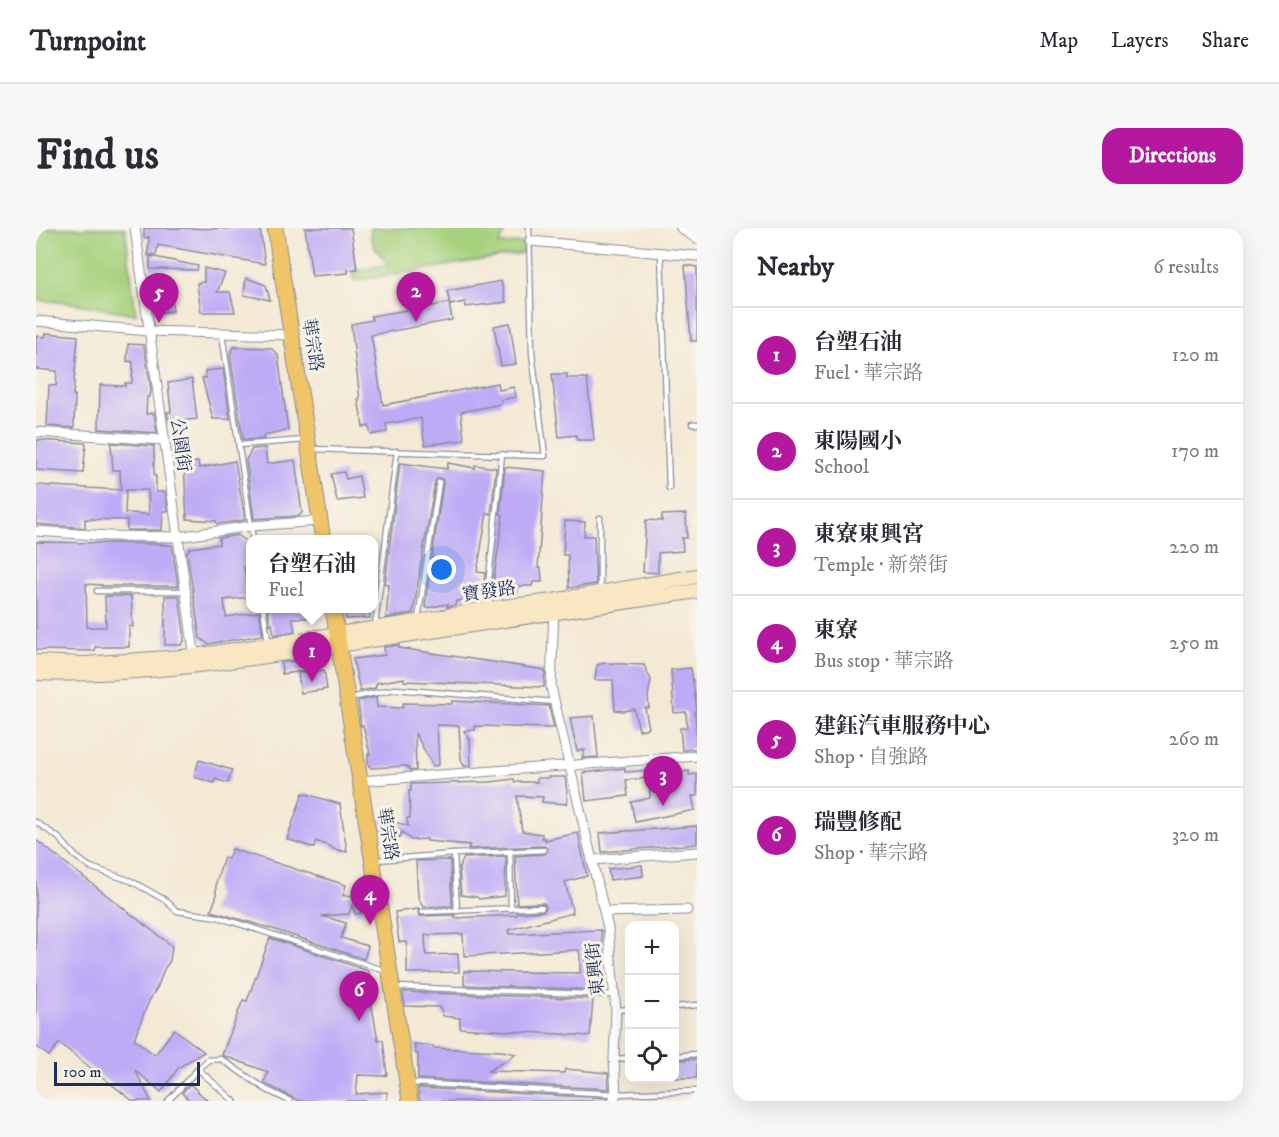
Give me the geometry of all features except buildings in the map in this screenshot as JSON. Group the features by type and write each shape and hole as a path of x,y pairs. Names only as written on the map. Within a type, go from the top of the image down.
{"main road":[{"name":"華宗路","path":"275,228 322,535"},
{"name":"寶發路","path":"36,662 85,664 195,661 268,645 338,639 375,628 485,609 554,607 600,593 697,576"},
{"name":"寶發路","path":"36,673 85,675 195,661 554,607 697,591"},
{"name":"華宗路","path":"334,613 410,1101"}],"street":[{"name":"公園街","path":"135,228 195,661"},
{"path":"681,228 697,239"},
{"path":"530,241 697,256"},
{"path":"36,321 148,331 292,335"},
{"path":"36,432 164,440"},
{"path":"36,531 109,536 178,537 251,526 320,520"},
{"name":"東興街","path":"554,607 551,687 608,928 616,1010 615,1098"},
{"path":"360,781 697,756"},
{"path":"592,861 697,852"},
{"path":"604,912 687,910"}],"lane":[{"path":"238,445 308,444 397,451 545,456 532,353 529,228"},
{"path":"661,253 669,488"},
{"path":"222,334 252,535"},
{"path":"378,604 397,451"},
{"path":"485,609 502,454"},
{"path":"417,622 439,482"},
{"path":"600,518 600,593"},
{"path":"97,591 185,591"},
{"path":"264,613 268,645"},
{"path":"375,628 377,613"},
{"path":"347,698 395,688 555,702"},
{"path":"36,822 59,838 75,856 90,867 131,881 165,900 177,911 218,917 390,972"},
{"path":"373,861 544,850"},
{"path":"510,851 511,909"},
{"path":"454,854 457,911"},
{"path":"422,912 542,907"},
{"path":"392,987 615,995"},
{"path":"679,1007 697,1005"},
{"path":"616,1010 625,1010"},
{"path":"679,1056 697,1054"},
{"path":"614,1059 625,1058"},
{"path":"168,1101 208,1060 221,1059 267,1090 290,1101"},
{"path":"198,1068 234,1101"},
{"path":"407,1083 615,1098 697,1091"}],"green space":[{"path":"36,228 125,228 136,314 71,303 36,300"},
{"path":"371,228 507,228 499,244 523,243 523,253 354,281 352,272 389,264 378,252 371,239"}],"place":[{"name":"東陽國小","path":"416,322"},
{"name":"建鈺汽車服務中心","path":"159,323"},
{"name":"台塑石油","path":"312,682"},
{"name":"東寮東興宮","path":"663,806"},
{"name":"東寮","path":"370,925"},
{"name":"瑞豐修配","path":"359,1021"}]}
